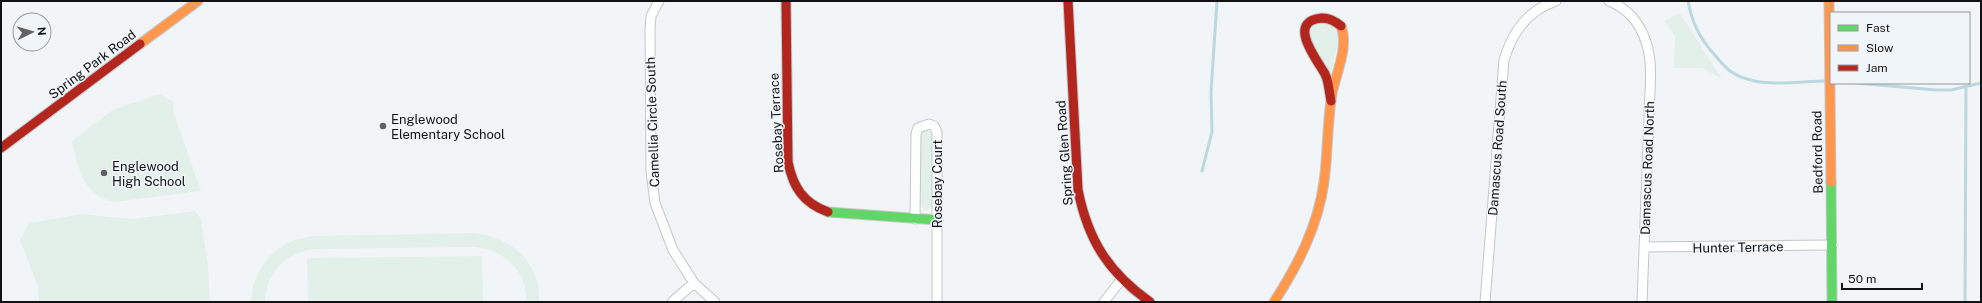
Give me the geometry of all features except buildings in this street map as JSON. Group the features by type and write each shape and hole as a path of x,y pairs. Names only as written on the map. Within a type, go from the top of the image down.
{"street":[{"name":"Spring Park Road","path":"1,148 198,1"},
{"name":"Camellia Circle South","path":"659,1 651,16 650,29 651,171 655,202 662,225 673,250 694,283 715,302"},
{"name":"Rosebay Terrace","path":"786,1 788,162 790,174 797,190 810,204 818,209 832,213 938,220"},
{"name":"Spring Glen Road","path":"1068,1 1080,208 1094,244 1103,258 1121,280 1134,292 1150,302"},
{"name":"Damascus Road South","path":"1485,302 1504,60 1509,43 1519,27 1542,7 1556,1"},
{"name":"Damascus Road North","path":"1609,1 1630,14 1639,25 1644,35 1649,52 1650,65 1642,302"},
{"name":"Bedford Road","path":"1829,1 1832,302"},
{"path":"1274,302 1293,274 1307,245 1318,212 1324,183 1331,101 1343,44 1343,31 1337,22 1328,18 1318,19 1309,24 1305,30 1304,41 1325,76 1331,101"},
{"name":"Rosebay Court","path":"915,218 916,134 918,128 929,124 934,126 937,132 937,302"},
{"name":"Hunter Terrace","path":"1644,247 1832,245"},
{"path":"1104,302 1121,280"},
{"path":"672,302 694,283"}],"shaded area":[{"path":"1680,13 1722,79 1702,68 1673,68 1675,36 1664,21"},
{"path":"1318,23 1333,25 1339,38 1330,76 1309,37 1313,26"},
{"path":"160,94 174,102 173,111 201,191 115,202 104,199 89,187 84,179 77,161 72,141 114,109"},
{"path":"926,129 932,133 932,206 926,210 923,209 921,204 921,134"},
{"path":"195,211 201,219 208,264 210,302 39,302 38,287 20,240 29,223 82,214 132,219"},
{"path":"474,233 487,235 500,240 521,254 535,275 539,288 539,302 526,302 526,291 523,281 512,264 504,257 495,252 474,247 316,249 305,251 287,259 280,265 269,281 265,302 251,302 253,288 262,265 279,248 302,238 315,236"},
{"path":"482,256 483,302 308,302 307,258"}],"waterway":[{"path":"1202,171 1212,132 1211,92 1217,1"},
{"path":"1688,1 1694,22 1700,35 1713,53 1730,71 1752,81 1764,83 1827,81"},
{"path":"1867,84 1951,90 1981,83"},
{"path":"1965,302 1966,87"}],"traffic: fast":[{"path":"1831,182 1832,302"},
{"path":"828,212 938,220"}],"traffic: slow":[{"path":"140,44 198,1"},
{"path":"1829,1 1831,182"},
{"path":"1274,302 1306,245 1321,198 1324,182 1330,105 1344,43 1341,26"}],"traffic: jam":[{"path":"786,1 788,162 793,179 800,193 812,204 828,212"},
{"path":"1068,1 1078,190 1082,208 1094,240 1111,267 1135,291 1150,302"},
{"path":"1331,101 1325,74 1307,42 1305,34 1306,26 1311,21 1322,18 1332,20 1341,26"},
{"path":"1,148 140,44"}],"place":[{"name":"Englewood Elementary School","path":"383,126"},
{"name":"Englewood High School","path":"104,173"}]}
